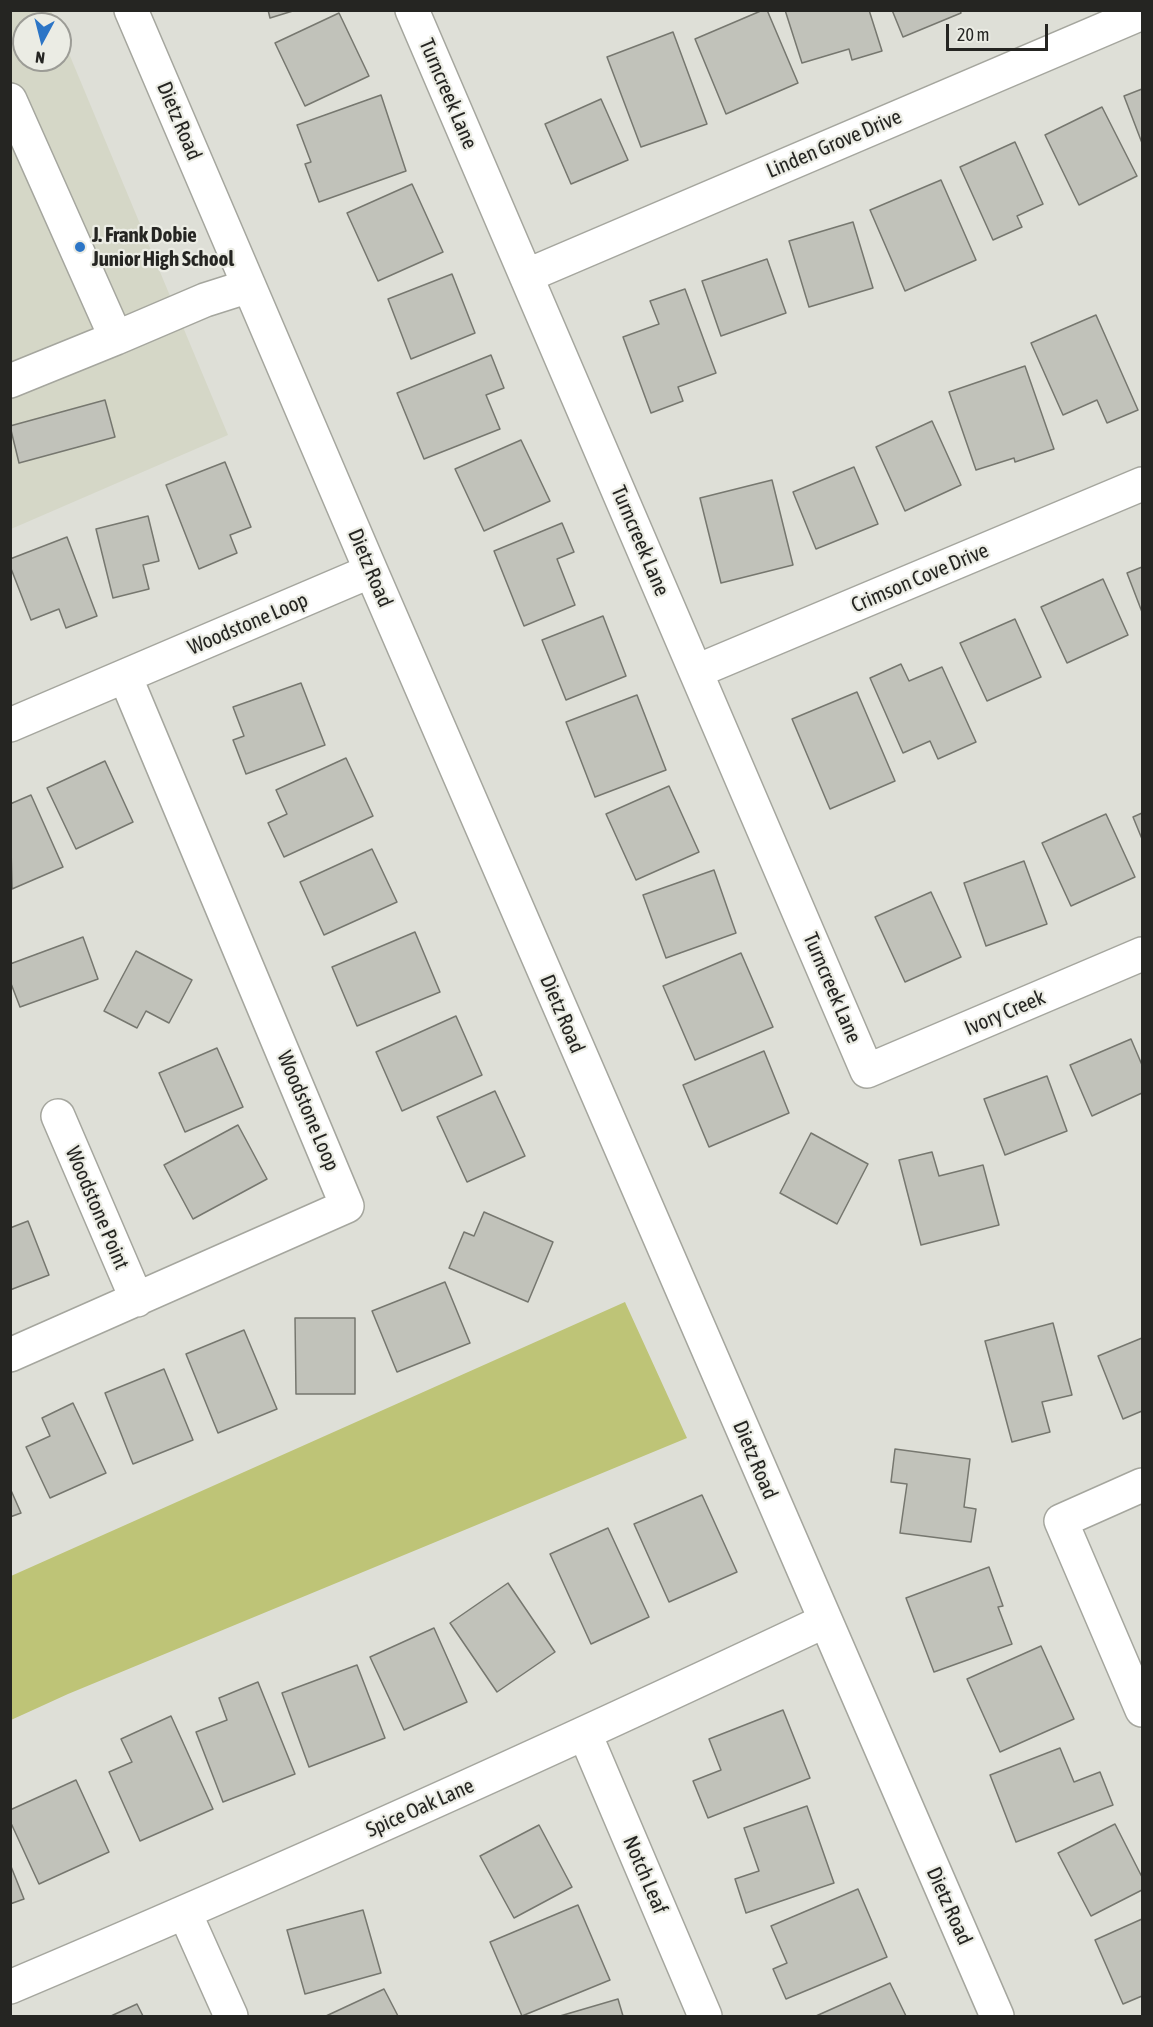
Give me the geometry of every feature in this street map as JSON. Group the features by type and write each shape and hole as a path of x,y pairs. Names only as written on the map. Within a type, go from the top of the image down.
{"street":[{"name":"Dietz Road","path":"131,10 371,572 997,2016"},
{"name":"Turncreek Lane","path":"412,10 867,1071"},
{"name":"Linden Grove Drive","path":"526,276 1143,13"},
{"path":"10,100 116,338"},
{"path":"10,381 205,300 249,286"},
{"name":"Crimson Cove Drive","path":"697,671 1143,484"},
{"name":"Woodstone Loop","path":"10,724 371,572"},
{"name":"Woodstone Loop","path":"10,1355 347,1206 125,676"},
{"name":"Ivory Creek","path":"867,1071 1143,954"},
{"name":"Woodstone Point","path":"58,1116 136,1300"},
{"path":"1143,1485 1061,1521 1143,1710"},
{"name":"Spice Oak Lane","path":"10,1987 185,1913 585,1734 825,1622"},
{"name":"Notch Leaf","path":"585,1734 705,2016"},
{"path":"185,1913 231,2016"}],"shaded area":[{"name":"J. Frank Dobie Junior High School","path":"11,11 51,11 12,12 12,72 72,72 72,61 228,435 11,529"}],"green space":[{"path":"625,1302 687,1438 68,1694 11,1720 11,1576"}],"building":[{"path":"268,10 296,10 270,18"},
{"path":"767,10 798,83 726,114 695,39"},
{"path":"785,10 869,10 882,51 852,60 849,49 802,63"},
{"path":"892,10 960,10 961,13 903,37"},
{"path":"339,13 369,76 305,106 275,43"},
{"path":"673,32 707,124 641,147 607,57"},
{"path":"1142,89 1142,143 1124,96"},
{"path":"381,95 406,171 319,202 305,164 311,162 297,125"},
{"path":"601,99 628,160 571,184 545,124"},
{"path":"1102,107 1137,176 1079,205 1045,135"},
{"path":"1015,142 1043,204 1017,216 1022,227 993,240 960,167"},
{"path":"941,180 976,260 905,291 870,210"},
{"path":"412,184 443,252 378,281 347,213"},
{"path":"853,222 873,288 809,307 789,241"},
{"path":"767,259 786,313 721,336 702,281"},
{"path":"452,274 475,333 411,359 388,299"},
{"path":"685,289 716,373 678,387 683,401 651,413 623,337 659,324 650,301"},
{"path":"1096,315 1138,410 1107,423 1097,400 1063,415 1031,343"},
{"path":"491,355 504,388 486,395 500,429 424,459 397,393"},
{"path":"1025,366 1054,449 1015,462 1014,458 976,470 949,392"},
{"path":"105,400 115,437 19,463 10,426"},
{"path":"932,421 961,485 905,511 876,447"},
{"path":"521,440 550,501 484,531 455,469"},
{"path":"225,462 251,527 230,535 237,553 199,569 166,485"},
{"path":"854,467 878,524 816,549 793,492"},
{"path":"772,480 793,565 721,583 700,498"},
{"path":"148,516 159,561 143,565 149,589 113,598 96,529"},
{"path":"562,523 574,552 557,559 575,605 524,626 494,551"},
{"path":"67,537 97,616 66,628 59,609 31,620 10,566 10,559"},
{"path":"1142,567 1142,612 1127,573"},
{"path":"1103,579 1128,635 1067,663 1041,607"},
{"path":"603,616 626,676 566,700 542,640"},
{"path":"1015,619 1041,677 987,701 960,643"},
{"path":"901,664 909,681 942,667 976,742 938,759 930,741 903,753 870,678"},
{"path":"301,683 325,745 246,774 233,740 244,736 233,707"},
{"path":"857,692 895,781 830,809 792,719"},
{"path":"637,695 666,770 595,797 566,722"},
{"path":"346,758 373,816 284,857 268,823 287,814 276,790"},
{"path":"105,761 133,822 76,849 47,788"},
{"path":"669,786 699,852 636,880 606,814"},
{"path":"31,795 63,867 12,889 10,804"},
{"path":"1142,813 1142,839 1133,817"},
{"path":"1106,814 1135,877 1071,906 1042,843"},
{"path":"372,849 397,902 324,935 300,882"},
{"path":"1024,861 1047,924 986,946 964,883"},
{"path":"714,870 736,933 666,958 643,895"},
{"path":"931,892 961,957 905,982 875,917"},
{"path":"415,932 440,992 357,1026 332,967"},
{"path":"83,937 98,979 20,1007 10,981 10,964"},
{"path":"136,951 192,980 169,1023 146,1011 137,1028 104,1011"},
{"path":"741,953 773,1027 695,1060 663,986"},
{"path":"456,1016 482,1075 402,1111 376,1052"},
{"path":"1131,1039 1142,1065 1142,1093 1092,1116 1070,1065"},
{"path":"217,1048 243,1107 185,1132 159,1073"},
{"path":"764,1051 789,1113 709,1147 683,1085"},
{"path":"1047,1076 1067,1131 1005,1155 984,1099"},
{"path":"495,1091 525,1156 467,1182 437,1117"},
{"path":"238,1125 267,1179 193,1219 164,1165"},
{"path":"811,1133 868,1164 837,1224 780,1193"},
{"path":"932,1152 939,1176 983,1165 999,1225 921,1245 899,1160"},
{"path":"484,1212 553,1242 528,1302 449,1268 464,1232 474,1236"},
{"path":"28,1221 49,1275 10,1290 10,1228"},
{"path":"445,1282 470,1343 397,1372 372,1311"},
{"path":"295,1318 355,1318 355,1394 296,1394"},
{"path":"1053,1323 1072,1395 1042,1402 1050,1432 1012,1442 985,1341"},
{"path":"244,1330 277,1409 218,1433 186,1354"},
{"path":"1142,1338 1142,1411 1123,1419 1098,1356"},
{"path":"164,1369 193,1440 133,1464 105,1393"},
{"path":"73,1403 106,1473 50,1498 26,1447 50,1436 42,1418"},
{"path":"895,1449 970,1459 964,1507 976,1509 971,1542 900,1533 907,1484 891,1482"},
{"path":"10,1488 21,1513 10,1517"},
{"path":"702,1495 737,1572 669,1602 634,1524"},
{"path":"608,1528 649,1617 591,1644 550,1554"},
{"path":"989,1567 1003,1606 998,1607 1012,1644 934,1672 906,1598"},
{"path":"508,1583 555,1652 497,1692 450,1623"},
{"path":"434,1628 467,1702 404,1730 370,1657"},
{"path":"1041,1646 1074,1719 1000,1752 967,1679"},
{"path":"357,1665 385,1738 309,1767 282,1693"},
{"path":"258,1682 295,1774 223,1802 196,1732 227,1720 219,1698"},
{"path":"783,1710 810,1778 708,1818 693,1781 721,1770 709,1739"},
{"path":"171,1716 213,1809 140,1841 109,1772 132,1762 121,1739"},
{"path":"1060,1748 1074,1782 1100,1772 1113,1805 1016,1842 990,1775"},
{"path":"76,1780 109,1852 39,1884 10,1821 10,1810"},
{"path":"807,1806 834,1883 746,1913 735,1879 759,1871 744,1828"},
{"path":"1115,1824 1142,1877 1142,1890 1091,1916 1058,1853"},
{"path":"539,1825 572,1887 514,1918 480,1856"},
{"path":"10,1864 24,1899 10,1904"},
{"path":"858,1889 887,1957 786,1999 773,1969 787,1963 771,1926"},
{"path":"578,1905 610,1980 522,2016 490,1942"},
{"path":"363,1910 381,1973 305,1994 287,1930"},
{"path":"1142,1919 1142,1996 1123,2004 1095,1940"},
{"path":"890,1983 906,2016 816,2016"},
{"path":"384,1989 398,2016 326,2016"},
{"path":"618,1999 623,2016 560,2016"},
{"path":"137,2004 143,2016 111,2016"}],"place":[{"name":"J. Frank Dobie Junior High School","path":"80,247"}]}
